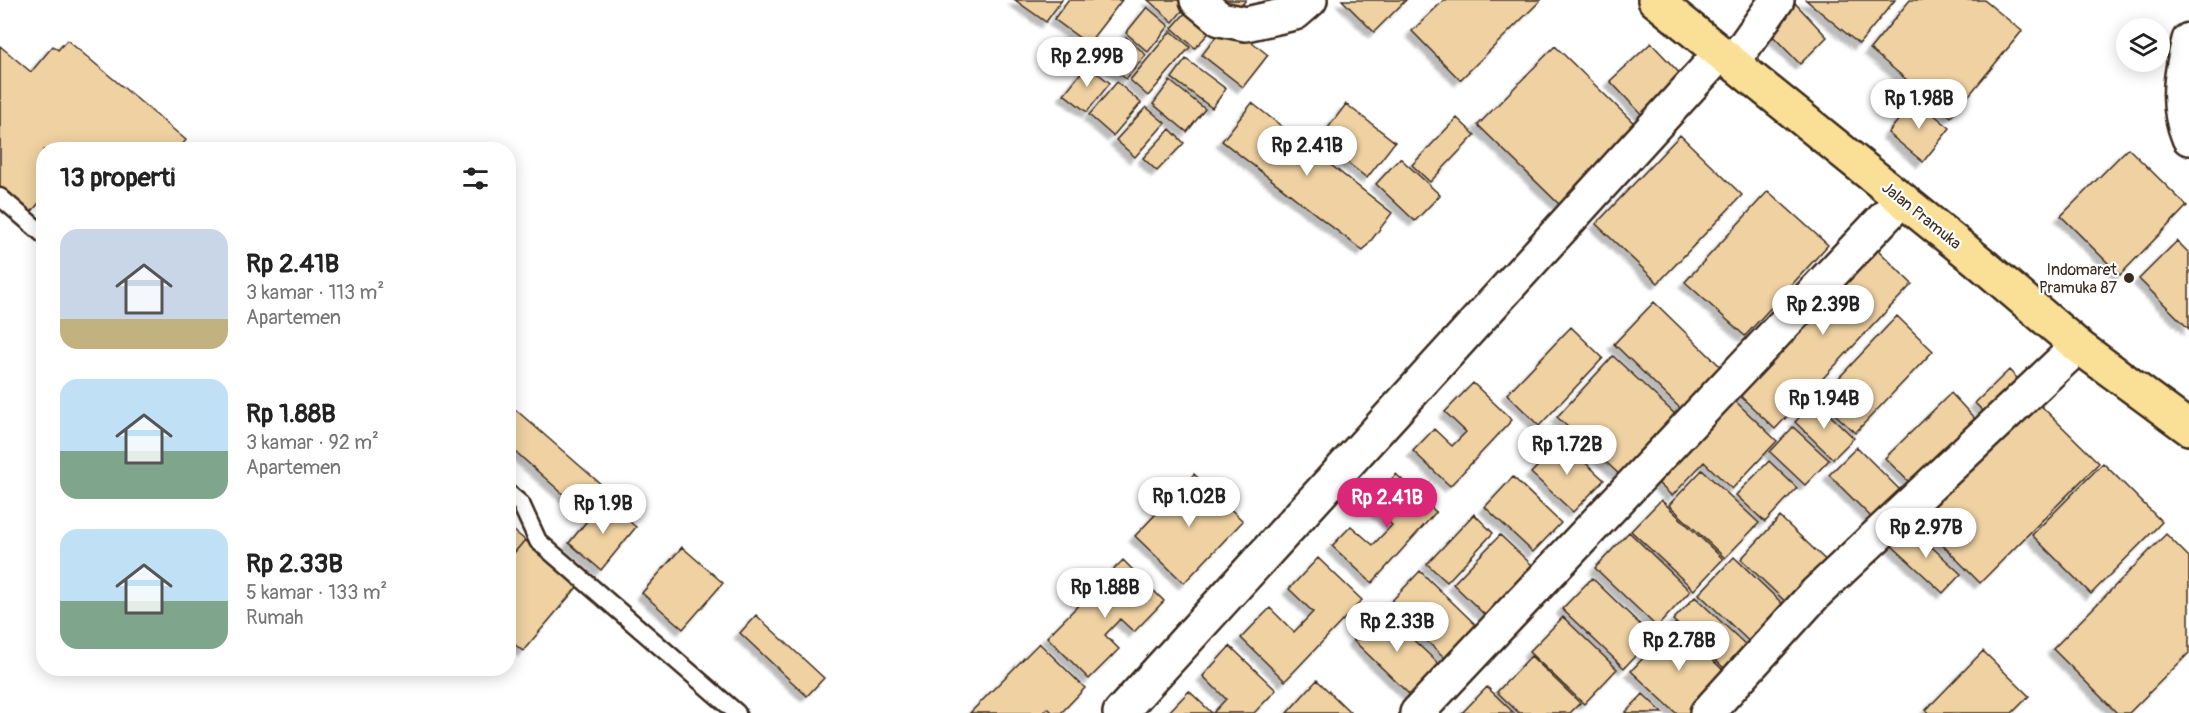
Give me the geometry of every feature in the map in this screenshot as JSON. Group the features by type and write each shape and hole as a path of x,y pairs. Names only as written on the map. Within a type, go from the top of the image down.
{"main road":[{"name":"Jalan Pramuka","path":"1655,0 1902,199 2078,346 2189,428"}],"street":[{"path":"1197,0 1220,19 1246,24 1295,13 1310,0"},
{"path":"1120,713 1727,58 1777,0"},
{"path":"2188,135 2180,105 2180,76 2189,40"},
{"path":"1417,713 1902,199"},
{"path":"1707,713 1816,593 2078,346"}],"lane":[{"path":"0,197 36,228"},
{"path":"516,500 521,504 538,541 737,713"}],"building":[{"path":"1015,0 1062,0 1046,22"},
{"path":"1068,0 1122,0 1088,44 1054,19"},
{"path":"1148,0 1191,0 1173,22"},
{"path":"1212,0 1246,0 1232,17"},
{"path":"1342,0 1406,0 1374,32"},
{"path":"1444,0 1541,0 1460,80 1412,31"},
{"path":"1806,0 1895,0 1859,44"},
{"path":"1910,0 1984,0 2022,31 1951,117 1870,49"},
{"path":"1195,2 1218,23 1195,48 1172,28"},
{"path":"1795,3 1827,37 1800,64 1767,30"},
{"path":"1147,7 1169,26 1148,52 1126,33"},
{"path":"1227,22 1268,55 1243,87 1202,55"},
{"path":"1171,31 1190,47 1148,96 1130,80"},
{"path":"1126,37 1146,55 1126,79 1105,62"},
{"path":"67,40 186,140 184,142 36,142 36,206 28,216 0,192 0,46 31,72 53,46 58,50"},
{"path":"1651,43 1687,81 1646,119 1610,81"},
{"path":"1555,46 1640,129 1563,208 1478,125"},
{"path":"1186,59 1226,89 1212,108 1172,78"},
{"path":"1087,65 1110,83 1087,112 1064,94"},
{"path":"1170,81 1205,109 1187,132 1153,104"},
{"path":"1117,82 1141,103 1113,136 1089,115"},
{"path":"1915,99 1950,128 1923,162 1888,133"},
{"path":"1252,103 1392,213 1363,251 1222,141"},
{"path":"1346,104 1395,142 1367,178 1319,140"},
{"path":"1146,107 1165,123 1135,157 1116,140"},
{"path":"1457,118 1475,135 1430,182 1412,165"},
{"path":"1170,129 1184,143 1157,171 1143,158"},
{"path":"1680,135 1742,195 1658,283 1596,224"},
{"path":"2128,148 2187,206 2120,275 2061,216"},
{"path":"1400,158 1440,195 1415,221 1376,184"},
{"path":"1768,191 1828,245 1745,336 1685,282"},
{"path":"2177,241 2189,253 2189,329 2139,279"},
{"path":"1871,243 1912,284 1775,429 1733,389"},
{"path":"1654,302 1721,367 1681,409 1614,344"},
{"path":"1897,316 1933,351 1855,433 1819,399"},
{"path":"1571,327 1603,358 1539,426 1507,394"},
{"path":"1613,356 1676,415 1620,475 1557,417"},
{"path":"2009,370 2023,384 1989,417 1975,403"},
{"path":"1473,383 1512,420 1450,486 1413,451 1434,429 1452,446 1466,432 1445,412"},
{"path":"1951,393 1977,421 1912,485 1885,458"},
{"path":"2030,395 2099,463 1980,583 1912,514"},
{"path":"1733,399 1777,441 1732,489 1704,462 1672,496 1656,481"},
{"path":"1815,401 1854,438 1833,459 1795,422"},
{"path":"516,410 603,486 581,510 516,452"},
{"path":"1793,427 1829,460 1805,485 1770,452"},
{"path":"1562,441 1604,480 1573,512 1531,473"},
{"path":"1857,447 1902,492 1874,520 1829,475"},
{"path":"1769,461 1797,488 1765,522 1736,495"},
{"path":"2103,463 2162,522 2091,594 2032,535"},
{"path":"1702,470 1759,523 1725,558 1669,505"},
{"path":"1194,474 1243,521 1184,583 1135,536"},
{"path":"1396,474 1436,512 1372,583 1332,546 1351,526 1373,545 1392,525 1369,504"},
{"path":"1513,477 1561,523 1533,552 1485,507"},
{"path":"604,500 636,527 601,570 569,543"},
{"path":"1661,500 1723,559 1694,590 1631,531"},
{"path":"1474,514 1493,533 1447,582 1427,564"},
{"path":"1780,517 1834,568 1794,610 1741,559"},
{"path":"1908,525 1961,574 1943,593 1891,545"},
{"path":"1629,532 1690,591 1657,627 1595,568"},
{"path":"516,533 525,540 516,551"},
{"path":"2166,534 2189,557 2189,653 2129,713 2117,713 2053,649"},
{"path":"1500,535 1532,565 1485,615 1453,584"},
{"path":"525,540 578,586 523,651 516,645 516,551"},
{"path":"682,547 723,583 683,629 642,593"},
{"path":"1734,557 1793,614 1758,650 1699,594"},
{"path":"1318,558 1362,600 1285,681 1241,638 1270,608 1294,632 1313,612 1289,589"},
{"path":"1123,560 1164,601 1134,632 1120,619 1105,635 1119,649 1089,679 1047,637"},
{"path":"1420,571 1476,625 1445,658 1388,605"},
{"path":"1592,578 1653,637 1624,668 1562,609"},
{"path":"1695,597 1748,647 1726,670 1673,620"},
{"path":"1382,610 1440,665 1411,696 1353,640"},
{"path":"756,615 824,678 807,696 740,633"},
{"path":"1563,617 1617,669 1584,704 1529,652"},
{"path":"1675,624 1727,674 1689,713 1676,713 1631,671"},
{"path":"1039,643 1085,688 1061,713 1053,713 1048,708 1043,713 970,713"},
{"path":"1230,646 1276,690 1254,713 1213,713 1226,699 1203,676"},
{"path":"1983,651 2029,696 2012,713 1929,713 1926,710"},
{"path":"1531,656 1580,703 1570,713 1519,713 1497,692"},
{"path":"1317,680 1351,713 1287,713"},
{"path":"1487,687 1514,713 1462,713"},
{"path":"1189,691 1212,713 1168,713"},
{"path":"1643,694 1663,713 1625,713"}],"place":[{"name":"Indomaret Pramuka 87","path":"2129,278"}]}
